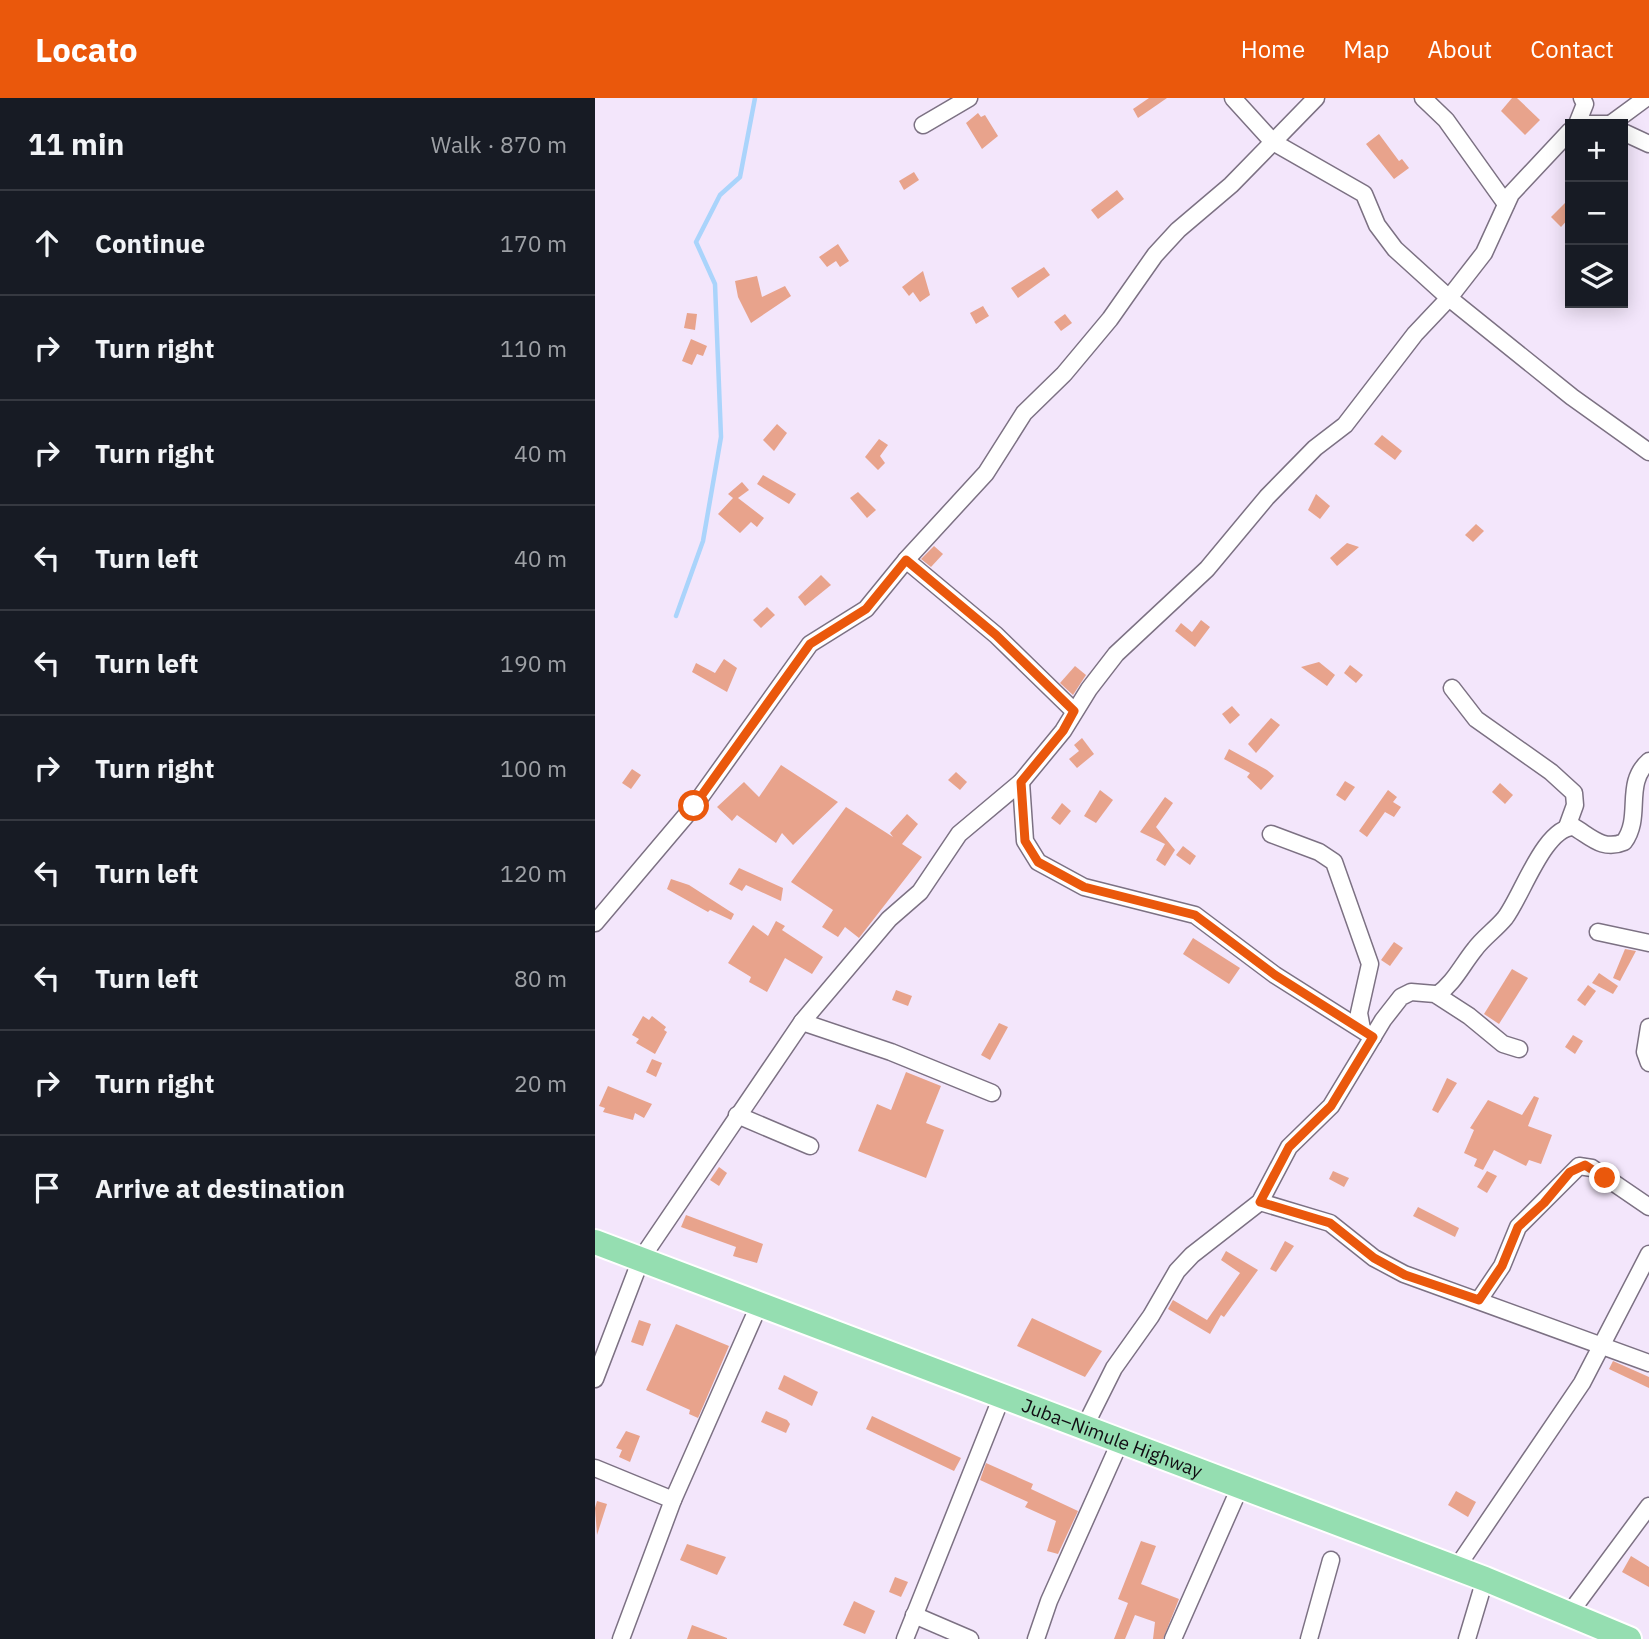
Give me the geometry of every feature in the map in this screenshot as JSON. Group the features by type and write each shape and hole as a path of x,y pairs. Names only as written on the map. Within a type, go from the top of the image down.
{"main road":[{"name":"Juba–Nimule Highway","path":"595,1242 1455,1570 1485,1579 1629,1639"}],"street":[{"path":"923,125 969,98"},
{"path":"1233,98 1273,142 1364,194 1377,225 1395,249 1449,298 1572,397 1649,452"},
{"path":"595,923 694,806 810,644 866,609 906,560 986,473 1024,413 1064,374 1110,319 1155,255 1316,98"},
{"path":"1423,98 1446,120 1506,204"},
{"path":"1579,119 1585,104 1582,98"},
{"path":"1619,119 1646,98"},
{"path":"1628,134 1649,144"},
{"path":"595,1379 641,1259 802,1022 889,919 920,892 959,834 1021,782 1063,731 1074,711 1117,654 1207,569 1267,497 1315,448 1345,425 1415,334 1449,298 1484,253 1511,194 1565,136"},
{"path":"906,560 996,635 1074,711"},
{"path":"1437,995 1449,986 1475,948 1505,917 1545,846 1567,827 1575,805 1574,793 1551,772 1476,719 1452,688"},
{"path":"1567,827 1574,827 1599,844 1609,846 1624,842 1633,825 1635,777 1649,761"},
{"path":"1021,782 1025,841 1038,862 1084,887 1195,915 1275,975 1368,1033"},
{"path":"1271,834 1319,852 1334,862 1370,964 1359,1013 1368,1033"},
{"path":"1598,932 1649,943"},
{"path":"1084,1428 1114,1368 1151,1316 1177,1271 1192,1255 1260,1202 1284,1155 1302,1133 1319,1121 1331,1106 1368,1033 1401,997 1422,991 1437,995 1469,1016 1495,1038 1519,1049"},
{"path":"802,1022 891,1052 992,1093"},
{"path":"1649,1027 1645,1052 1649,1063"},
{"path":"737,1115 810,1146"},
{"path":"1479,1300 1502,1266 1518,1227 1579,1166 1592,1168 1649,1207"},
{"path":"1260,1202 1330,1223 1374,1258 1405,1275 1649,1363"},
{"path":"1455,1570 1570,1404 1602,1348 1629,1289 1649,1254"},
{"path":"621,1639 673,1500 759,1303"},
{"path":"905,1639 1002,1396"},
{"path":"1036,1639 1120,1441"},
{"path":"595,1468 673,1500"},
{"path":"1173,1639 1240,1487"},
{"path":"1569,1614 1649,1506"},
{"path":"1309,1639 1331,1560"},
{"path":"1467,1639 1485,1579"},
{"path":"913,1615 971,1639"}],"building":[{"path":"1149,98 1167,98 1138,118 1133,109"},
{"path":"1512,98 1517,98 1540,120 1525,135 1501,111"},
{"path":"978,113 981,117 985,115 998,136 982,149 966,123"},
{"path":"1379,134 1399,161 1402,159 1409,168 1394,179 1366,144"},
{"path":"914,172 919,180 904,190 899,181"},
{"path":"1117,190 1124,199 1098,219 1091,210"},
{"path":"1565,203 1565,223 1561,227 1551,217"},
{"path":"838,244 849,261 840,267 836,261 827,267 819,257"},
{"path":"1044,267 1050,275 1018,298 1011,288"},
{"path":"923,271 930,295 920,302 913,292 909,296 902,287"},
{"path":"757,276 762,297 785,286 791,296 751,323 738,297 735,281"},
{"path":"983,306 989,316 976,324 970,313"},
{"path":"687,313 697,314 695,330 684,328"},
{"path":"1065,314 1072,323 1061,331 1054,322"},
{"path":"691,339 707,346 703,356 697,354 692,365 682,361"},
{"path":"777,424 787,433 774,451 763,440"},
{"path":"1382,435 1402,451 1395,460 1374,444"},
{"path":"879,439 888,445 880,456 885,463 878,470 865,457"},
{"path":"763,475 796,494 789,504 757,484"},
{"path":"742,482 749,490 738,498 764,518 757,527 751,522 740,533 718,514 733,498 728,494"},
{"path":"858,492 876,510 867,518 850,498"},
{"path":"1316,494 1330,506 1320,519 1308,510"},
{"path":"1476,524 1484,531 1473,542 1465,535"},
{"path":"1347,543 1359,547 1337,566 1330,558"},
{"path":"934,546 943,554 931,567 921,559"},
{"path":"821,575 831,585 805,606 798,597"},
{"path":"767,607 775,615 761,628 753,620"},
{"path":"1201,620 1210,627 1195,647 1175,631 1181,623 1192,632"},
{"path":"724,659 737,668 727,692 692,672 696,663 715,673"},
{"path":"1319,662 1335,675 1327,686 1301,667"},
{"path":"1350,665 1363,675 1356,683 1344,673"},
{"path":"1075,666 1086,675 1073,695 1060,683"},
{"path":"1232,706 1240,715 1230,724 1222,714"},
{"path":"1271,718 1280,725 1256,753 1248,744"},
{"path":"1082,738 1094,754 1077,768 1069,759 1079,751 1074,745"},
{"path":"1229,749 1274,776 1261,790 1247,777 1250,773 1224,759"},
{"path":"781,765 838,802 793,845 782,833 776,843 737,815 732,821 717,807 744,782 759,797"},
{"path":"632,769 641,775 631,789 622,783"},
{"path":"956,772 967,782 960,790 948,780"},
{"path":"1345,781 1355,787 1345,801 1336,795"},
{"path":"1500,783 1513,795 1505,804 1492,792"},
{"path":"1100,790 1113,800 1096,823 1084,816"},
{"path":"1388,790 1397,797 1393,802 1401,807 1394,817 1385,812 1367,837 1359,831"},
{"path":"1165,797 1173,803 1156,827 1175,850 1165,866 1156,860 1165,844 1140,832"},
{"path":"1062,803 1071,811 1060,825 1051,818"},
{"path":"846,807 893,837 890,833 907,814 918,824 902,844 922,857 859,938 845,927 838,937 822,927 833,910 791,882"},
{"path":"1183,846 1196,856 1190,865 1176,855"},
{"path":"739,868 783,888 781,901 746,885 742,891 729,884"},
{"path":"671,879 689,885 734,914 731,920 710,910 708,912 667,889"},
{"path":"776,921 785,926 782,930 823,957 812,974 785,958 767,992 749,982 751,977 728,963 753,925 768,936"},
{"path":"1193,938 1240,968 1229,984 1183,954"},
{"path":"1394,942 1403,948 1390,966 1381,960"},
{"path":"1625,949 1636,951 1620,981 1613,978"},
{"path":"1512,969 1528,978 1499,1024 1484,1014"},
{"path":"1599,973 1618,986 1613,994 1592,983"},
{"path":"1588,985 1596,991 1585,1006 1577,1000"},
{"path":"896,990 912,996 908,1006 892,1000"},
{"path":"643,1016 649,1020 652,1016 666,1027 664,1030 667,1032 655,1054 636,1043 639,1039 632,1035"},
{"path":"999,1023 1008,1027 990,1060 981,1055"},
{"path":"1573,1035 1583,1041 1575,1054 1565,1047"},
{"path":"652,1059 662,1063 656,1077 646,1072"},
{"path":"906,1072 941,1086 926,1123 944,1130 926,1178 858,1151 877,1104 891,1110"},
{"path":"1447,1078 1457,1083 1438,1113 1432,1110"},
{"path":"608,1086 652,1104 644,1118 635,1113 633,1120 603,1112 605,1108 599,1106"},
{"path":"1534,1096 1539,1098 1528,1126 1552,1135 1541,1164 1529,1160 1526,1166 1494,1150 1483,1170 1474,1166 1477,1159 1464,1153 1474,1130 1470,1128 1488,1100 1522,1115"},
{"path":"719,1167 727,1173 719,1186 710,1180"},
{"path":"1333,1171 1349,1178 1344,1187 1329,1179"},
{"path":"1487,1171 1497,1176 1487,1193 1477,1187"},
{"path":"1418,1207 1459,1228 1455,1237 1413,1216"},
{"path":"686,1215 763,1244 757,1263 733,1256 736,1247 681,1227"},
{"path":"1285,1241 1294,1246 1276,1272 1270,1269"},
{"path":"1226,1251 1258,1270 1224,1317 1221,1315 1210,1334 1168,1309 1173,1300 1207,1320 1240,1273 1221,1260"},
{"path":"1032,1318 1102,1351 1085,1377 1017,1346"},
{"path":"639,1320 651,1324 643,1346 631,1342"},
{"path":"676,1324 729,1346 698,1418 689,1414 690,1410 646,1390"},
{"path":"1613,1361 1649,1377 1649,1388 1609,1369"},
{"path":"784,1375 818,1392 812,1406 778,1389"},
{"path":"766,1411 787,1420 790,1424 786,1433 761,1422"},
{"path":"872,1416 961,1458 954,1471 866,1429"},
{"path":"626,1431 640,1436 630,1462 619,1457 622,1450 616,1448"},
{"path":"986,1463 1033,1484 1031,1489 1078,1511 1058,1554 1047,1551 1056,1521 1025,1507 1028,1502 980,1480"},
{"path":"1456,1491 1476,1502 1468,1517 1448,1505"},
{"path":"597,1501 607,1504 597,1535 595,1508"},
{"path":"1141,1541 1156,1546 1141,1584 1179,1599 1163,1639 1153,1639 1155,1622 1135,1615 1125,1639 1114,1639 1128,1603 1118,1599"},
{"path":"687,1544 726,1557 717,1575 680,1560"},
{"path":"1631,1556 1649,1567 1649,1587 1622,1572"},
{"path":"895,1577 908,1582 901,1597 889,1592"},
{"path":"854,1601 875,1611 865,1634 843,1625"},
{"path":"692,1625 727,1638 727,1639 687,1639"}],"waterway":[{"path":"676,616 703,541 721,437 715,284 696,242 720,195 740,177 755,98"}],"route":[{"path":"694,806 758,713 810,644 866,609 906,560 996,635 1074,711 1063,731 1021,782 1025,841 1038,862 1084,887 1195,915 1210,923 1275,975 1373,1037 1331,1106 1319,1121 1289,1147 1260,1202 1330,1223 1374,1258 1405,1275 1479,1300 1502,1266 1518,1227 1544,1203 1570,1172 1585,1165 1605,1178"}]}
